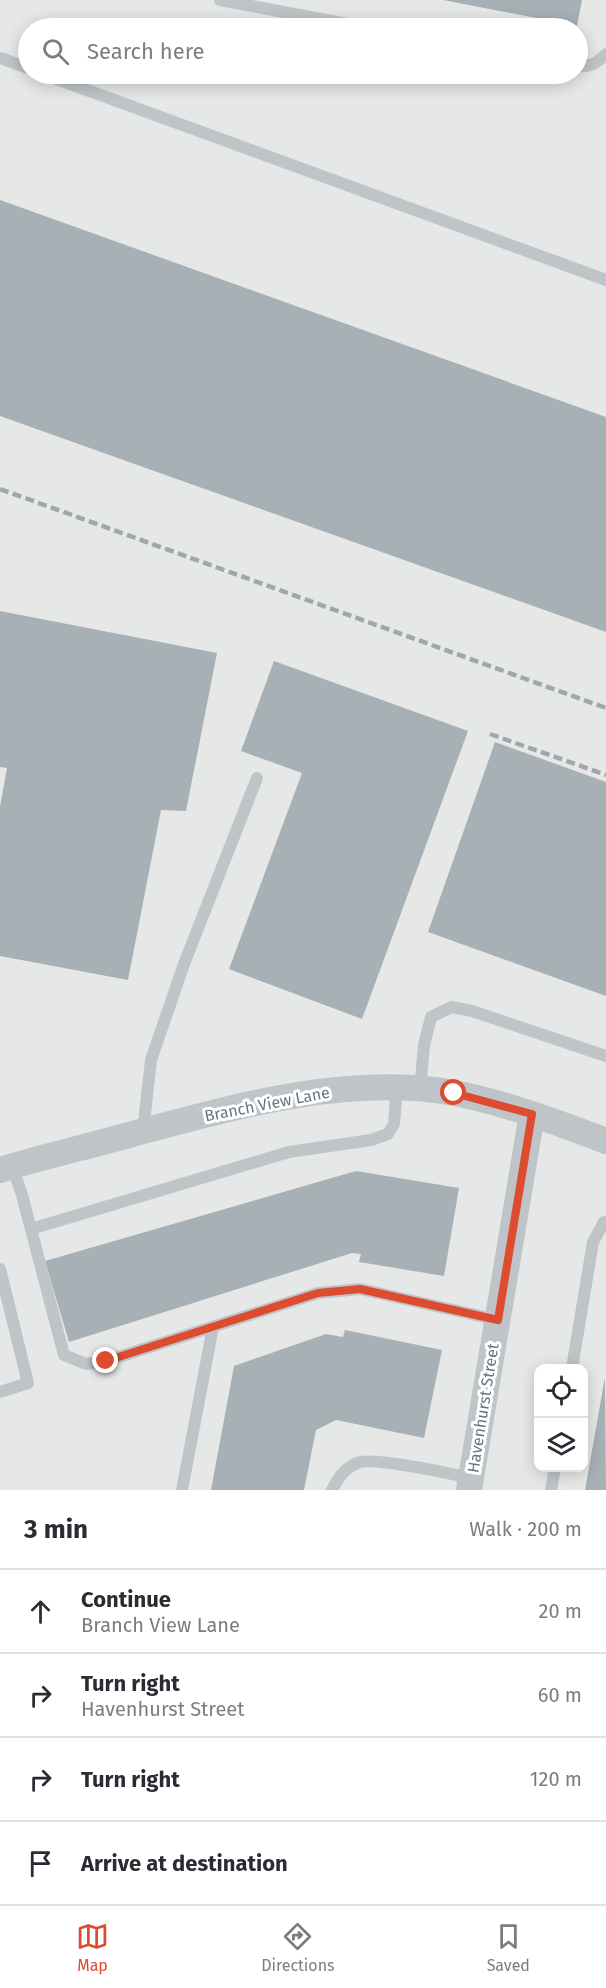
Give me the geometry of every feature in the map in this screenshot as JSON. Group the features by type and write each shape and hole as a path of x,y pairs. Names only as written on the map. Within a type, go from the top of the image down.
{"street":[{"name":"Branch View Lane","path":"6,1168 232,1108 316,1092 408,1088 454,1093 532,1114 606,1141"},
{"name":"Havenhurst Street","path":"470,1484 532,1114"}],"lane":[{"path":"220,0 315,18"},
{"path":"588,67 597,63 606,54"},
{"path":"0,58 18,64"},
{"path":"70,84 606,280"},
{"path":"143,1131 151,1060 184,964 257,778"},
{"path":"31,1229 289,1152 371,1140 388,1134 394,1124 424,1045 431,1017 452,1007 472,1011 606,1056"},
{"path":"6,1168 31,1229 64,1355 86,1364 106,1361 318,1293 360,1289 498,1320"},
{"path":"573,1364 593,1242 604,1222 606,1223"},
{"path":"0,1269 28,1383 0,1392"},
{"path":"182,1490 213,1327"},
{"path":"332,1490 341,1474 358,1462 376,1462 470,1484"},
{"path":"551,1490 554,1472"}],"shaded area":[{"path":"0,0 606,0 606,1490 0,1490"}],"building":[{"path":"443,0 582,0 579,18 536,18"},
{"path":"0,200 606,417 606,632 0,416"},
{"path":"0,611 217,653 186,811 161,810 128,980 0,956 0,807 7,768 0,767"},
{"path":"274,661 468,731 362,1019 229,969 302,773 241,751"},
{"path":"495,742 606,782 606,996 428,932"},
{"path":"356,1171 459,1188 444,1276 359,1262 361,1254 352,1253 69,1342 45,1261"},
{"path":"345,1330 442,1350 424,1438 336,1420 316,1430 304,1490 211,1490 234,1366 326,1334 343,1337"},
{"path":"605,1377 606,1490 585,1490"}],"railway":[{"path":"0,489 606,708"},
{"path":"490,734 606,775"}],"route":[{"path":"106,1361 318,1293 360,1289 498,1320 532,1114 454,1093"}]}
